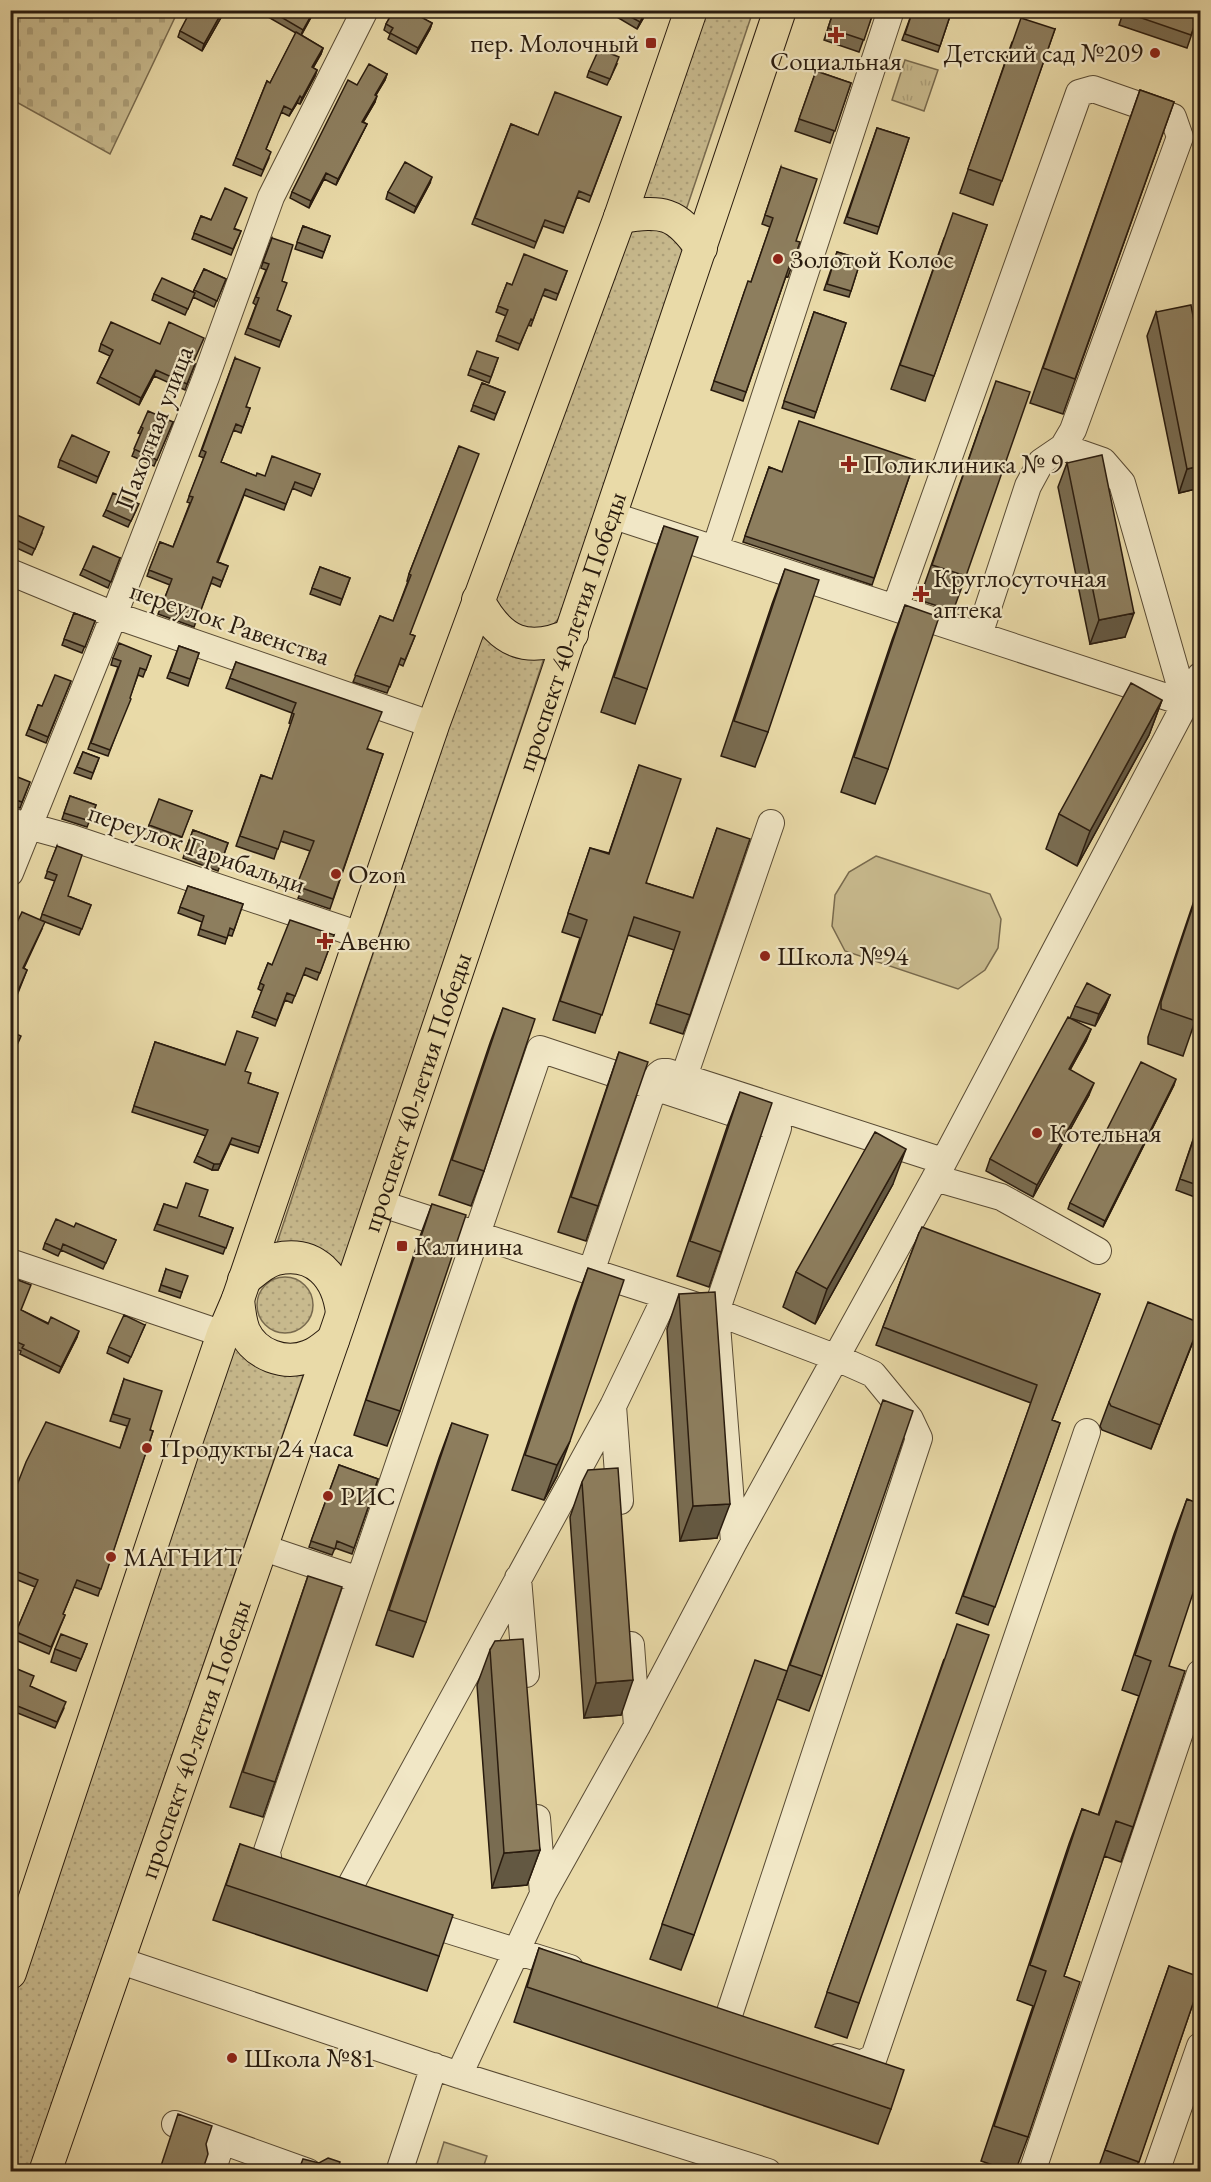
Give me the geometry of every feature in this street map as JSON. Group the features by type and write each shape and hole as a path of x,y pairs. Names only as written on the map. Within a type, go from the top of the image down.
{"main road":[{"path":"10,1973 223,1334 241,1289 363,936 433,725 620,217 691,10"},
{"name":"проспект 40-летия Победы","path":"45,2172 338,1327 780,10"},
{"path":"620,217 646,213 672,217 681,223 701,248"},
{"path":"478,600 494,625 504,635 517,642 560,640 572,634"},
{"path":"293,1257 306,1260 325,1271 337,1287 338,1327 311,1356 302,1359 282,1359 271,1356 256,1347 244,1332 239,1315 241,1289 267,1263 293,1257"}],"street":[{"name":"Пахотная улица","path":"10,873 20,824 114,615 206,377 271,197 365,10"},
{"path":"715,549 891,10"},
{"path":"895,608 1079,93 1093,89 1173,117 1180,137 1073,430 1062,447 1041,462 1028,486 979,635"},
{"path":"1062,447 1103,461 1122,483 1185,703"},
{"path":"611,515 1185,703"},
{"name":"переулок Равенства","path":"10,572 114,615 433,725"},
{"path":"459,2075 543,1894 637,1726 734,1542 939,1169 1200,676"},
{"path":"681,1086 771,823"},
{"name":"переулок Гарибальди","path":"20,824 72,838 363,936"},
{"path":"666,1296 613,1406 518,1578 334,1896 286,1882 270,1870 267,1851 540,1049 654,1087 681,1086 939,1169 1001,1197 1098,1251"},
{"path":"681,1086 778,1128 716,1312 734,1542"},
{"path":"591,1272 654,1087"},
{"path":"378,1203 716,1312 837,1358 873,1374 910,1419 919,1438 727,2021"},
{"path":"10,1262 223,1334"},
{"path":"613,1406 622,1524"},
{"path":"816,2049 861,2064 874,2057 1087,1432"},
{"path":"261,1547 359,1580"},
{"path":"518,1578 528,1695"},
{"path":"629,1620 637,1726"},
{"path":"1032,2172 1200,1673"},
{"path":"536,1800 543,1894"},
{"path":"397,1915 594,1976"},
{"path":"118,1960 459,2075 768,2172"},
{"path":"1156,2172 1200,2046"},
{"path":"399,2172 434,2066"},
{"path":"174,2124 295,2169"},
{"path":"212,2172 222,2141"}],"green space":[{"path":"10,11 178,11 110,154 11,99"},
{"path":"697,11 753,11 682,222 629,206"},
{"path":"905,60 938,70 924,111 892,100"},
{"path":"662,225 685,247 559,618 548,631 534,636 490,604 630,232 640,226"},
{"path":"483,623 545,655 340,1275 274,1252"},
{"path":"876,856 990,894 1001,919 998,948 985,970 958,989 845,951 832,926 835,895 849,872"},
{"path":"285,1277 296,1279 305,1285 311,1294 313,1305 311,1316 305,1325 296,1331 285,1333 274,1331 265,1325 259,1316 257,1305 259,1294 265,1285 274,1279"},
{"path":"235,1337 307,1364 29,2171 11,2172 11,2006"},
{"path":"444,2142 487,2156 482,2171 435,2171"}],"building":[{"path":"191,10 223,10 204,44 180,31"},
{"path":"269,10 314,10 303,30"},
{"path":"394,10 423,10 419,16 432,23 418,48 390,33 393,28 386,24"},
{"path":"618,10 646,10 640,22"},
{"path":"834,10 874,10 864,40 828,28"},
{"path":"913,10 952,10 940,46 905,34"},
{"path":"1124,10 1192,10 1199,13 1191,35 1124,12"},
{"path":"1021,18 1055,29 1002,181 968,169"},
{"path":"296,32 323,48 312,67 317,70 302,98 300,96 292,110 284,106 266,149 271,152 263,170 236,158 267,81 270,83"},
{"path":"599,49 619,57 610,79 589,71"},
{"path":"369,64 387,74 362,122 367,124 338,179 326,173 311,201 292,192 348,80 357,85"},
{"path":"816,71 851,83 835,131 799,119"},
{"path":"1140,90 1174,102 1075,379 1043,368"},
{"path":"555,92 621,117 591,196 579,191 565,227 545,220 536,242 475,218 511,124 538,135"},
{"path":"877,128 909,138 879,227 847,217"},
{"path":"405,162 432,177 416,207 388,192"},
{"path":"781,167 817,179 796,241 800,242 791,268 789,267 746,392 714,381 748,281 751,282 773,218 765,215"},
{"path":"225,188 247,198 234,229 241,231 233,249 194,233 201,216 211,220"},
{"path":"953,213 987,225 934,376 900,365"},
{"path":"303,226 330,236 324,252 297,242"},
{"path":"272,238 293,245 282,281 287,283 277,310 291,316 281,341 248,328 259,298 256,297 269,264 263,262"},
{"path":"837,252 861,259 851,291 827,284"},
{"path":"524,254 567,271 558,294 545,289 533,320 531,319 520,344 498,335 508,310 498,306 507,283 512,285"},
{"path":"204,269 226,279 217,301 194,290"},
{"path":"162,278 195,293 188,309 154,294"},
{"path":"1191,305 1200,353 1200,466 1187,469 1156,312"},
{"path":"814,312 846,323 816,412 784,401"},
{"path":"111,322 160,344 169,322 204,338 187,384 156,370 141,398 100,377 113,350 101,344"},
{"path":"477,351 498,358 491,377 470,369"},
{"path":"235,358 260,368 246,407 250,408 243,427 236,424 221,462 256,476 257,473 265,476 272,456 320,474 314,489 295,482 286,504 246,489 217,562 228,566 222,581 213,577 197,621 161,608 172,579 149,570 160,542 173,547 193,497 189,496 206,452 202,450"},
{"path":"996,381 1030,392 966,576 932,565"},
{"path":"482,383 505,392 496,414 473,405"},
{"path":"148,411 173,422 157,460 134,449"},
{"path":"799,421 915,460 874,578 745,536 769,467 782,472"},
{"path":"72,435 109,452 98,477 60,460"},
{"path":"459,446 479,454 410,634 415,636 405,660 401,658 390,687 355,675 380,616 393,621"},
{"path":"1102,455 1134,613 1099,620 1067,463"},
{"path":"113,493 139,504 131,521 106,510"},
{"path":"10,512 44,527 35,549 10,537"},
{"path":"664,526 698,537 647,689 614,677"},
{"path":"93,546 120,558 111,582 83,569"},
{"path":"320,567 350,578 342,599 312,588"},
{"path":"785,569 819,580 768,732 734,721"},
{"path":"905,605 939,617 888,769 854,757"},
{"path":"74,613 95,621 85,647 64,639"},
{"path":"119,643 151,656 146,670 140,668 131,699 110,750 91,743 121,661 113,658"},
{"path":"179,646 199,653 190,679 170,672"},
{"path":"236,662 382,712 367,749 383,754 333,899 302,888 304,884 298,882 314,841 284,831 278,849 240,836 261,775 272,779 296,703 230,678"},
{"path":"55,675 71,681 48,737 29,729 38,705 42,706"},
{"path":"1131,683 1162,700 1090,831 1059,814"},
{"path":"83,752 99,758 93,773 77,767"},
{"path":"639,765 681,779 646,883 693,898 717,828 750,839 690,1015 656,1004 680,932 634,917 602,1015 560,1001 587,920 568,913 590,848 609,854"},
{"path":"10,774 30,782 22,802 10,801"},
{"path":"70,796 96,805 90,821 64,813"},
{"path":"159,799 192,811 182,837 149,825"},
{"path":"193,830 228,843 220,865 185,852"},
{"path":"57,846 82,855 68,896 91,905 82,929 42,914 57,875 47,871"},
{"path":"1200,885 1200,1007 1196,1021 1161,1009 1161,1002"},
{"path":"188,886 243,904 234,930 230,928 227,938 200,929 204,916 180,907"},
{"path":"22,912 45,922 23,968 27,970 18,991 14,990 10,998 10,937"},
{"path":"290,920 334,935 320,973 306,968 295,996 287,993 277,1020 254,1011 264,985 260,983 268,963 272,965"},
{"path":"1087,983 1110,995 1099,1014 1075,1006"},
{"path":"503,1008 535,1019 484,1171 452,1160"},
{"name":"Котельная","path":"1068,1017 1091,1029 1069,1069 1094,1083 1037,1185 990,1159"},
{"path":"10,1031 21,1036 13,1054 10,1053"},
{"path":"237,1031 258,1038 245,1071 251,1073 248,1083 278,1093 260,1147 232,1138 220,1164 214,1164 197,1156 208,1130 134,1106 155,1042 225,1065"},
{"path":"619,1052 648,1062 598,1206 571,1197"},
{"path":"1141,1062 1176,1079 1105,1221 1070,1203"},
{"path":"740,1092 772,1103 721,1252 690,1241"},
{"path":"1200,1120 1200,1186 1180,1179"},
{"path":"875,1132 906,1149 827,1289 796,1272"},
{"path":"186,1183 208,1190 199,1216 233,1228 226,1248 157,1224 164,1204 177,1208"},
{"path":"432,1204 466,1215 400,1411 366,1400"},
{"path":"56,1219 74,1227 76,1223 116,1240 106,1263 63,1244 61,1250 45,1243"},
{"path":"922,1227 1100,1294 1052,1420 1060,1423 995,1607 963,1596 1037,1385 883,1327"},
{"path":"588,1268 624,1280 570,1441 557,1465 525,1455"},
{"path":"166,1269 188,1276 182,1292 161,1285"},
{"path":"10,1277 31,1285 21,1310 48,1324 51,1317 79,1331 61,1367 22,1348 24,1345 10,1339"},
{"path":"715,1292 730,1504 693,1506 679,1294"},
{"path":"1148,1302 1200,1323 1160,1425 1111,1406 1109,1402"},
{"path":"124,1315 145,1325 131,1357 109,1347"},
{"path":"124,1379 162,1391 150,1430 153,1431 101,1589 77,1580 51,1647 16,1632 38,1580 10,1569 10,1503 26,1462 46,1422 120,1448 130,1419 113,1414"},
{"path":"883,1400 913,1411 822,1676 790,1665"},
{"path":"452,1423 488,1435 426,1622 389,1610"},
{"path":"339,1465 378,1479 354,1548 337,1541 335,1549 311,1541"},
{"path":"618,1468 633,1680 596,1683 582,1482 588,1470"},
{"path":"1187,1499 1200,1504 1200,1572 1169,1666 1185,1671 1133,1827 1116,1821 1064,1976 1080,1982 1028,2137 994,2126 1046,1971 1030,1965 1082,1809 1099,1815 1151,1661 1135,1655"},
{"path":"308,1576 342,1587 275,1782 243,1772"},
{"path":"957,1624 989,1635 859,2003 827,1992"},
{"path":"61,1634 87,1644 81,1659 55,1649"},
{"path":"523,1639 540,1850 504,1853 490,1650 495,1641"},
{"path":"10,1647 16,1649 10,1662"},
{"path":"755,1660 787,1671 694,1935 662,1924"},
{"path":"10,1666 34,1676 30,1686 66,1702 57,1722 10,1703"},
{"path":"240,1844 453,1915 439,1956 226,1885"},
{"path":"539,1948 904,2070 891,2109 527,1987"},
{"path":"1169,1966 1200,1977 1200,1983 1139,2162 1105,2150"},
{"path":"178,2114 212,2126 206,2144 208,2154 202,2172 159,2172"},
{"path":"328,2158 340,2162 337,2172 298,2172 303,2159 319,2163"}],"place":[{"name":"Социальная","path":"836,35"},
{"name":"пер. Молочный","path":"651,43"},
{"name":"Детский сад №209","path":"1155,53"},
{"name":"Золотой Колос","path":"778,259"},
{"name":"Поликлиника № 9","path":"849,464"},
{"name":"Круглосуточная аптека","path":"921,594"},
{"name":"Ozon","path":"336,874"},
{"name":"Авеню","path":"325,941"},
{"name":"Школа №94","path":"765,956"},
{"name":"Котельная","path":"1037,1133"},
{"name":"Калинина","path":"402,1246"},
{"name":"Продукты 24 часа","path":"147,1448"},
{"name":"РИС","path":"328,1496"},
{"name":"МАГНИТ","path":"111,1557"},
{"name":"Школа №81","path":"232,2058"}]}
